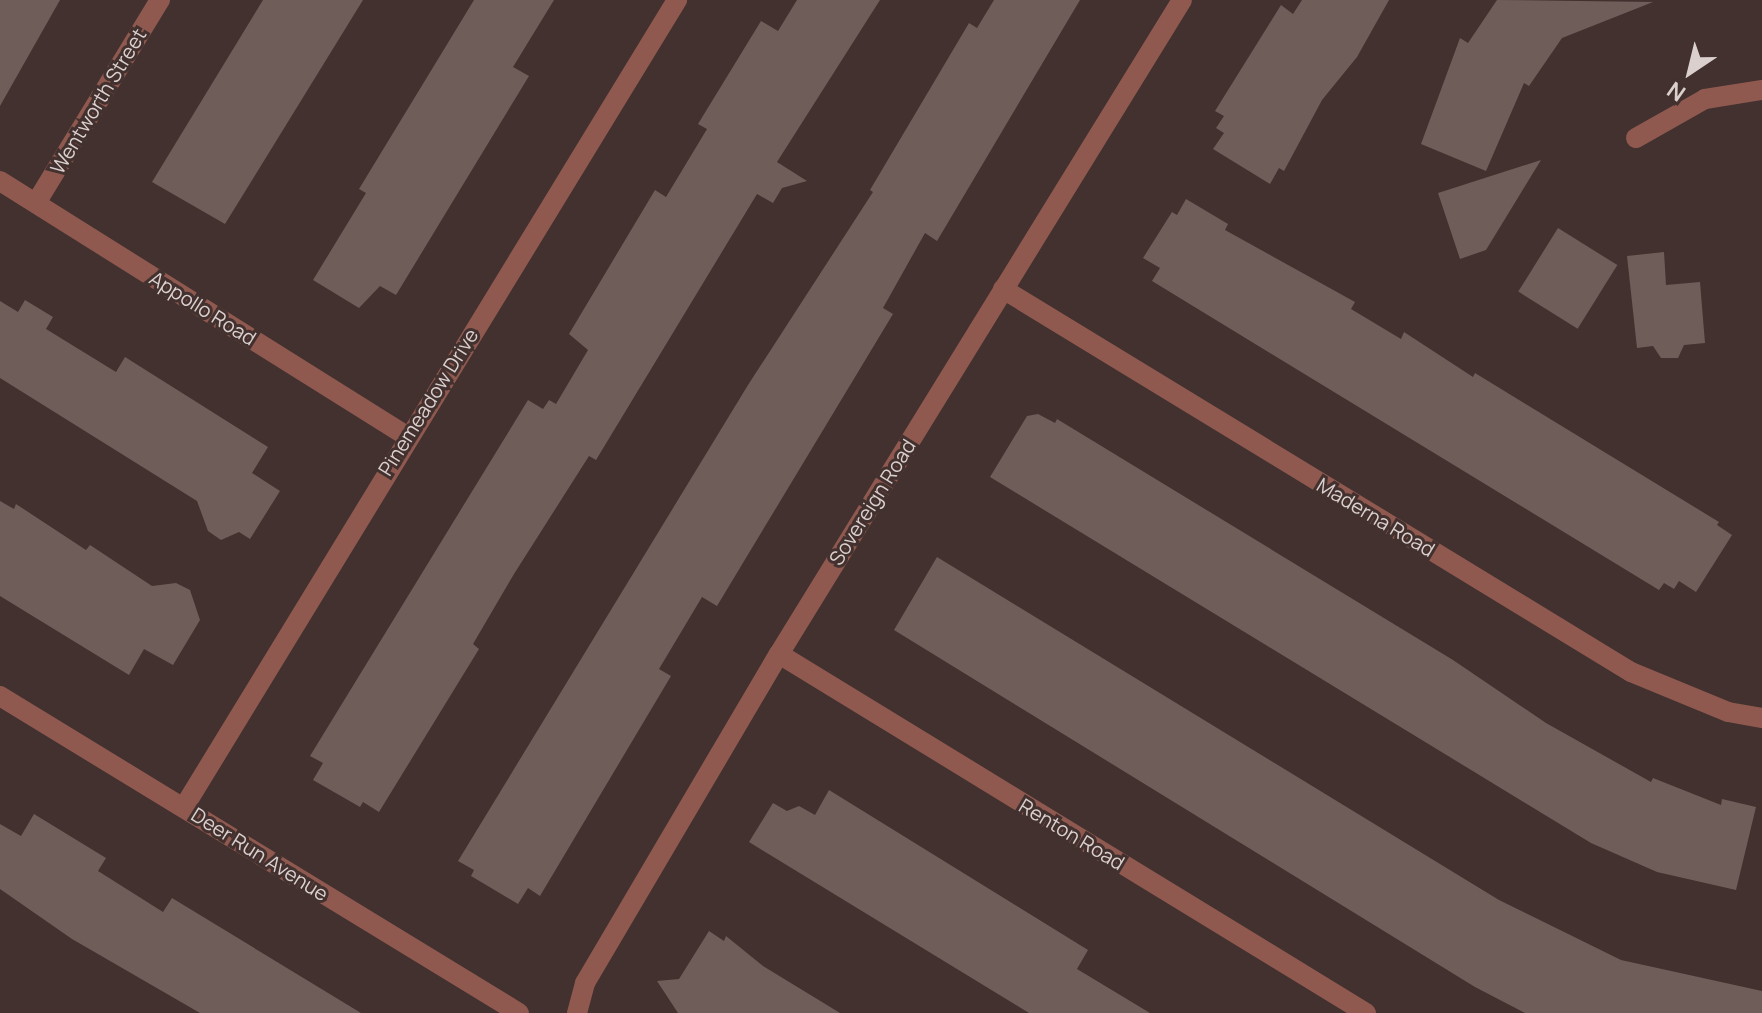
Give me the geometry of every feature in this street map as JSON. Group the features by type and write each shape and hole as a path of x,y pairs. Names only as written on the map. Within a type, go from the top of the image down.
{"street":[{"name":"Wentworth Street","path":"36,203 160,0"},
{"name":"Pinemeadow Drive","path":"184,807 406,436 677,0"},
{"name":"Sovereign Road","path":"577,1013 585,983 779,654 1182,0"},
{"path":"1636,138 1705,99 1762,90"},
{"name":"Appollo Road","path":"0,181 406,436"},
{"name":"Maderna Road","path":"1003,289 1631,672 1728,712 1762,718"},
{"name":"Renton Road","path":"779,654 1366,1013"},
{"name":"Deer Run Avenue","path":"0,696 519,1013"}],"building":[{"path":"0,0 60,0 0,106"},
{"path":"263,0 363,0 225,224 152,182"},
{"path":"474,0 554,0 513,67 529,76 396,295 380,286 359,308 313,280 366,193 359,189"},
{"path":"797,0 880,0 777,162 807,181 782,188 773,203 757,194 596,460 589,456 514,574 473,644 479,649 379,812 363,802 360,807 313,780 323,763 310,756 528,400 543,409 549,400 556,404 588,350 569,334 655,190 666,197 707,129 698,124 761,21 778,31"},
{"path":"994,0 1080,0 937,241 925,233 883,308 893,314 717,606 702,597 659,669 671,676 540,896 528,888 518,904 471,876 474,870 458,861 748,385 873,192 870,190 969,23 977,28"},
{"path":"1302,0 1389,0 1357,57 1322,100 1284,171 1279,168 1270,184 1213,149 1224,133 1216,128 1224,116 1215,111 1281,5 1293,14"},
{"path":"1497,0 1653,2 1562,38 1529,86 1524,83 1486,171 1421,144 1460,38 1468,43"},
{"path":"1541,160 1486,250 1460,259 1438,193"},
{"path":"1186,199 1228,224 1225,230 1355,302 1351,309 1401,339 1404,332 1473,377 1475,373 1719,522 1717,525 1732,535 1696,592 1679,581 1674,589 1664,583 1659,590 1152,281 1160,268 1143,258 1172,212 1177,215"},
{"path":"1558,228 1617,265 1578,329 1518,292"},
{"path":"1664,252 1666,285 1700,282 1705,343 1684,345 1678,358 1661,358 1653,346 1637,348 1627,256"},
{"path":"25,300 53,317 46,329 116,372 125,357 268,447 252,473 280,491 250,539 239,532 221,540 208,531 197,501 0,378 0,301 18,312"},
{"path":"1038,414 1055,423 1057,419 1453,660 1546,723 1651,782 1653,778 1721,805 1722,799 1756,807 1736,890 1657,872 1591,843 990,477 1027,416"},
{"path":"0,501 14,509 16,504 86,550 90,545 152,586 176,583 190,590 200,620 173,665 144,649 129,675 0,596"},
{"path":"937,557 1499,900 1621,960 1762,991 1762,1013 1525,1013 1475,987 894,630"},
{"path":"829,790 1088,950 1077,969 1150,1013 1029,1013 749,842 773,803 787,811 799,806 815,815"},
{"path":"34,814 106,858 98,871 163,912 172,898 361,1013 200,1013 72,939 0,889 0,824 21,836"},
{"path":"709,931 724,941 726,936 763,966 840,1013 678,1013 657,981 679,979"}]}
